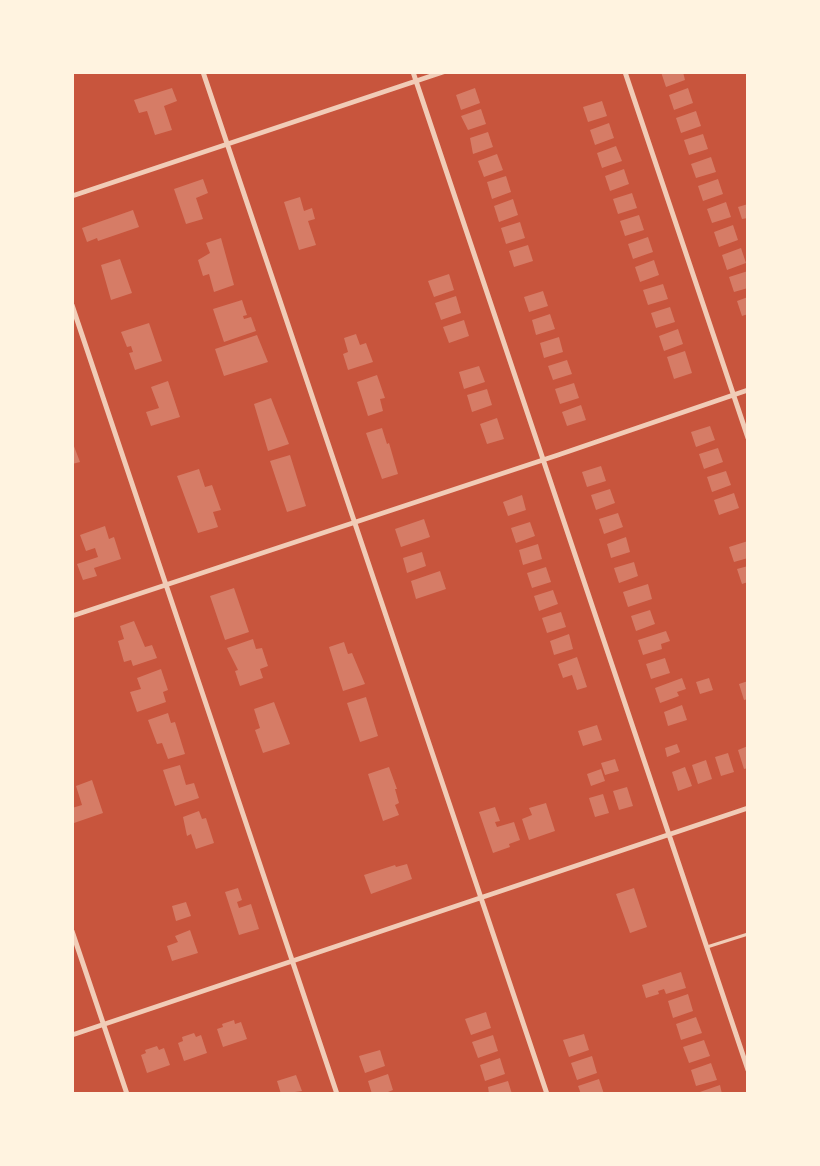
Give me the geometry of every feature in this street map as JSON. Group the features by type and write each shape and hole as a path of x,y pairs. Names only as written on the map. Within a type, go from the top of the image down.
{"street":[{"path":"203,72 546,1094"},
{"path":"412,72 748,1070"},
{"path":"72,196 442,72"},
{"path":"625,72 748,438"},
{"path":"72,305 337,1094"},
{"path":"72,616 748,390"},
{"path":"72,1035 748,808"},
{"path":"72,931 127,1094"}],"lane":[{"path":"706,947 748,934"}],"building":[{"path":"661,72 683,72 685,80 666,87"},
{"path":"172,88 177,101 164,106 172,130 155,135 147,111 139,113 134,100"},
{"path":"475,88 480,103 461,110 456,95"},
{"path":"688,88 693,103 674,110 669,95"},
{"path":"602,101 607,116 588,122 583,107"},
{"path":"481,109 486,124 468,130 461,116"},
{"path":"696,111 701,126 681,133 676,118"},
{"path":"609,123 614,138 595,145 590,130"},
{"path":"488,132 493,147 473,154 470,138"},
{"path":"703,134 708,149 689,155 684,140"},
{"path":"616,146 622,161 602,168 597,153"},
{"path":"497,154 503,170 484,177 478,161"},
{"path":"711,157 716,172 696,178 691,164"},
{"path":"624,169 629,184 610,191 605,176"},
{"path":"506,176 511,192 492,199 487,182"},
{"path":"203,179 208,193 196,198 203,219 186,224 174,189"},
{"path":"718,179 723,194 703,201 698,186"},
{"path":"632,193 637,208 618,214 613,199"},
{"path":"300,197 304,211 312,208 315,219 308,221 316,245 299,250 284,202"},
{"path":"513,199 518,215 499,222 494,206"},
{"path":"726,202 731,217 712,223 707,209"},
{"path":"748,204 748,218 742,219 738,207"},
{"path":"133,210 139,227 98,241 97,238 87,242 82,228"},
{"path":"639,215 644,230 625,236 620,221"},
{"path":"520,222 525,238 506,244 501,228"},
{"path":"733,225 738,240 719,247 714,232"},
{"path":"648,237 653,252 633,259 628,244"},
{"path":"221,238 234,285 214,292 209,274 203,276 198,260 210,253 206,243"},
{"path":"528,245 533,261 514,267 509,251"},
{"path":"741,248 746,263 727,270 722,255"},
{"path":"120,259 132,293 111,300 101,265"},
{"path":"654,260 659,275 640,282 635,267"},
{"path":"748,271 748,288 734,292 729,277"},
{"path":"449,274 454,290 434,297 428,281"},
{"path":"663,284 668,299 648,305 643,290"},
{"path":"543,291 548,306 529,312 524,297"},
{"path":"456,296 461,313 441,320 435,303"},
{"path":"748,297 748,314 742,316 737,301"},
{"path":"242,300 247,315 243,316 244,319 251,317 256,331 224,342 213,309"},
{"path":"670,307 675,322 656,328 651,313"},
{"path":"550,314 555,329 536,335 532,320"},
{"path":"464,320 469,336 449,343 443,327"},
{"path":"149,323 162,361 135,370 129,353 133,352 131,346 127,347 121,332"},
{"path":"678,329 683,344 664,351 659,336"},
{"path":"356,334 360,345 366,343 373,362 348,370 343,354 348,352 344,338"},
{"path":"257,335 268,362 224,376 215,349"},
{"path":"559,337 563,352 544,358 540,343"},
{"path":"685,351 692,373 674,379 667,357"},
{"path":"567,360 572,374 553,380 548,366"},
{"path":"479,366 485,382 464,389 459,372"},
{"path":"377,375 385,398 380,399 383,411 368,416 357,382"},
{"path":"168,381 180,417 151,426 146,412 159,408 151,387"},
{"path":"574,383 579,398 560,404 555,389"},
{"path":"487,389 492,405 472,412 467,395"},
{"path":"271,398 289,444 268,451 254,404"},
{"path":"581,405 586,420 567,426 562,412"},
{"path":"497,418 504,439 487,444 480,424"},
{"path":"710,426 715,440 696,447 691,432"},
{"path":"382,428 387,444 389,443 398,474 382,479 366,433"},
{"path":"72,441 80,462 72,464"},
{"path":"718,448 723,462 704,469 699,454"},
{"path":"290,455 306,506 287,512 270,461"},
{"path":"601,466 606,481 587,487 582,472"},
{"path":"199,469 205,487 212,485 221,510 213,512 218,527 198,533 177,476"},
{"path":"726,471 731,485 712,492 707,477"},
{"path":"610,489 615,503 596,510 591,495"},
{"path":"734,493 739,508 719,515 714,500"},
{"path":"522,495 526,510 508,516 503,502"},
{"path":"618,513 623,527 604,534 599,519"},
{"path":"424,519 430,537 401,547 395,529"},
{"path":"530,522 535,536 516,543 511,528"},
{"path":"105,526 109,539 114,537 121,559 94,568 97,576 83,580 77,564 98,557 95,548 86,551 80,535"},
{"path":"626,537 630,552 611,558 607,544"},
{"path":"748,541 748,558 734,562 729,547"},
{"path":"538,544 542,559 523,565 519,550"},
{"path":"422,552 426,566 407,573 403,558"},
{"path":"634,562 638,576 619,583 614,568"},
{"path":"748,566 748,582 742,584 737,569"},
{"path":"546,567 551,582 532,588 527,573"},
{"path":"440,571 446,589 416,599 411,581"},
{"path":"648,584 652,599 628,607 623,592"},
{"path":"234,588 249,632 225,640 210,596"},
{"path":"553,590 558,604 539,611 534,596"},
{"path":"650,610 655,624 636,631 631,616"},
{"path":"561,612 566,627 547,633 542,618"},
{"path":"134,621 145,647 152,645 157,658 133,666 131,660 124,662 118,641 124,639 120,626"},
{"path":"666,631 670,641 661,644 662,649 643,655 638,640"},
{"path":"569,634 573,649 554,655 550,641"},
{"path":"253,639 256,649 262,648 268,666 260,669 263,678 240,686 235,671 238,670 227,648"},
{"path":"344,642 348,654 352,653 365,684 343,691 329,647"},
{"path":"577,657 587,687 577,690 572,675 563,678 558,664"},
{"path":"665,658 670,673 651,679 646,664"},
{"path":"161,669 168,690 163,692 166,702 137,712 130,692 141,689 137,678"},
{"path":"682,678 686,689 677,692 679,696 660,703 655,688"},
{"path":"709,678 713,690 700,694 696,682"},
{"path":"748,681 748,699 744,700 739,684"},
{"path":"366,697 378,736 360,742 347,703"},
{"path":"274,702 290,744 263,753 255,730 260,728 254,709"},
{"path":"682,705 687,720 668,726 664,712"},
{"path":"168,713 171,723 175,722 185,754 168,759 162,743 157,744 148,720"},
{"path":"597,725 602,740 583,746 578,731"},
{"path":"677,744 680,752 667,757 665,748"},
{"path":"748,746 748,768 744,769 738,750"},
{"path":"728,753 734,772 721,776 715,757"},
{"path":"615,759 619,771 605,775 601,763"},
{"path":"706,760 712,779 698,784 692,765"},
{"path":"180,765 186,785 194,783 199,798 175,806 163,770"},
{"path":"389,767 397,789 395,789 399,803 395,805 399,815 383,821 368,774"},
{"path":"685,767 692,786 678,791 672,772"},
{"path":"601,769 605,781 591,786 587,774"},
{"path":"92,780 103,813 74,823 72,808 82,805 76,786"},
{"path":"627,787 633,806 619,810 613,791"},
{"path":"603,794 609,813 595,817 589,798"},
{"path":"546,803 555,831 529,840 522,819 532,815 529,808"},
{"path":"495,807 500,821 495,822 497,827 514,822 520,840 509,844 510,847 493,853 479,812"},
{"path":"199,811 202,819 206,818 214,843 196,849 191,834 187,836 183,817"},
{"path":"407,864 412,879 371,894 364,875 395,865 396,867"},
{"path":"238,888 242,900 237,902 239,908 251,904 259,929 239,935 225,892"},
{"path":"634,888 647,927 630,933 616,894"},
{"path":"186,902 191,916 176,921 172,906"},
{"path":"190,930 198,953 172,961 167,946 178,942 175,936"},
{"path":"681,972 686,988 666,994 664,989 658,991 659,994 646,998 642,985"},
{"path":"688,994 693,1011 673,1018 668,1001"},
{"path":"486,1012 491,1028 471,1035 465,1019"},
{"path":"696,1017 702,1033 681,1040 676,1024"},
{"path":"234,1020 235,1024 241,1022 247,1039 223,1047 217,1029 223,1027 222,1024"},
{"path":"194,1033 196,1037 201,1035 207,1053 184,1061 178,1043 183,1041 182,1037"},
{"path":"584,1034 589,1050 569,1057 563,1040"},
{"path":"493,1035 498,1051 478,1058 472,1042"},
{"path":"704,1040 710,1056 689,1063 683,1047"},
{"path":"157,1046 159,1050 164,1048 170,1065 147,1073 141,1055 146,1053 145,1050"},
{"path":"380,1050 385,1066 365,1073 359,1056"},
{"path":"592,1056 597,1073 577,1080 571,1063"},
{"path":"500,1058 505,1074 485,1081 480,1065"},
{"path":"711,1063 717,1080 696,1086 691,1070"},
{"path":"388,1074 393,1090 383,1094 372,1094 368,1081"},
{"path":"296,1075 302,1091 281,1094 277,1081"},
{"path":"599,1079 604,1094 581,1094 578,1086"},
{"path":"508,1081 512,1094 489,1094 488,1087"},
{"path":"720,1085 722,1094 697,1094 697,1093"}]}
